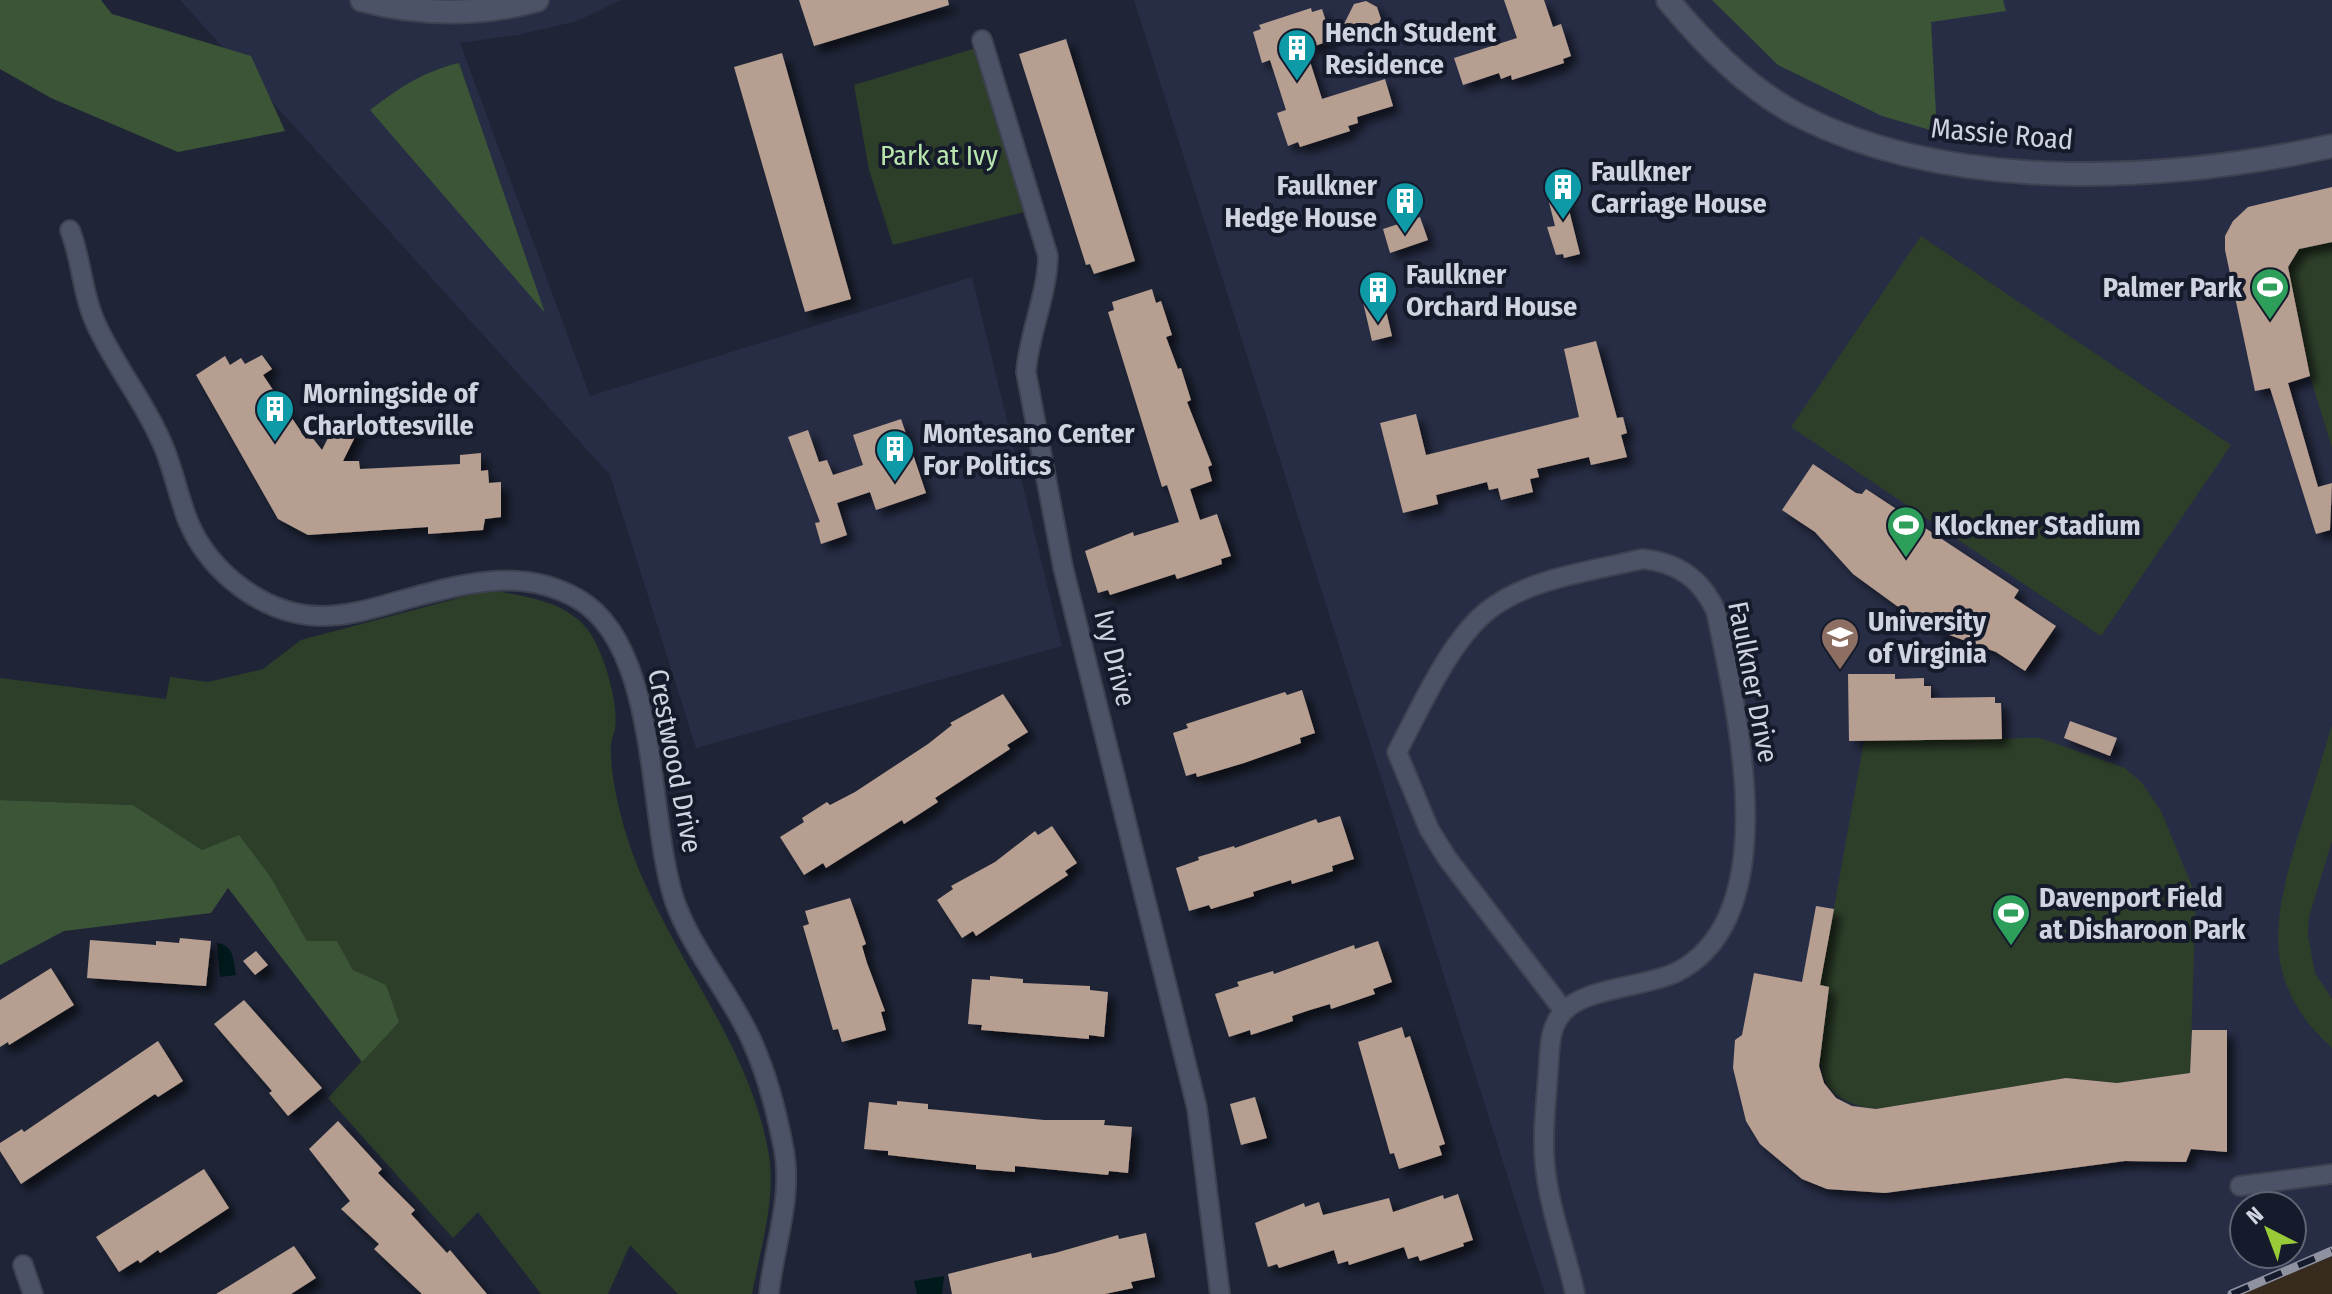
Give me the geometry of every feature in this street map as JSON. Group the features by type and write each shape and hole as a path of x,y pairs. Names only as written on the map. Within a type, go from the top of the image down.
{"street":[{"path":"362,0 421,10 459,11 537,0"},
{"name":"Massie Road","path":"1668,0 1720,57 1799,115 1893,151 1951,165 2031,171 2165,170 2332,146"},
{"name":"Ivy Drive","path":"982,40 1048,256 1047,279 1028,351 1026,372 1066,579 1197,1108 1210,1187 1220,1294"},
{"name":"Crestwood Drive","path":"70,230 95,322 153,424 188,522 210,557 242,588 266,603 293,613 320,616 348,614 471,582 511,579 545,585 577,598 609,627 623,649 636,687 675,902 749,1035 764,1071 784,1149 784,1214 769,1294"},
{"name":"Faulkner Drive","path":"1642,559 1658,560 1693,576 1708,593 1716,611 1743,757 1743,846 1734,900 1726,922 1696,959 1676,972 1636,987 1589,996 1564,1011 1447,858 1429,829 1397,752 1428,693 1470,629 1486,612 1505,599 1548,582 1642,559"},
{"path":"1564,1011 1552,1032 1545,1164 1551,1202 1575,1294"},
{"path":"2240,1186 2332,1174"},
{"path":"23,1265 33,1294"}],"shaded area":[{"path":"180,0 621,0 577,21 518,35 460,43 590,396 972,277 1062,646 696,748 610,475"},
{"name":"University of Virginia","path":"1134,0 2332,0 2332,1256 2308,1266 2308,1190 2228,1190 2228,1270 2298,1270 2240,1294 1545,1294"},
{"path":"217,943 230,950 236,975 220,977"},
{"path":"2332,1256 2332,1294 2240,1294 2298,1270 2308,1270 2308,1266"},
{"path":"944,1276 942,1294 917,1294 914,1281"}],"green space":[{"path":"0,0 101,0 112,14 251,56 285,131 178,152 51,98 0,69"},
{"path":"1712,0 2003,0 2006,11 1931,22 1937,132 1882,116 1778,65"},
{"name":"Park at Ivy","path":"976,48 1032,210 893,245 869,170 854,85"},
{"path":"459,63 545,313 370,110 412,81"},
{"name":"Klockner Stadium","path":"1921,236 2231,445 2101,636 1791,427"},
{"path":"2332,242 2332,448 2310,376 2288,267 2299,249"},
{"path":"489,590 543,601 568,612 588,630 604,663 616,717 611,745 613,779 634,857 653,900 741,1066 758,1110 769,1156 769,1207 752,1294 678,1294 630,1245 608,1294 541,1294 478,1212 453,1238 328,1098 398,1022 353,970 337,941 307,941 270,876 239,836 202,850 133,805 0,800 0,678 166,699 170,677 208,682 263,669 301,640"},
{"path":"2332,725 2332,841 2309,917 2308,936 2315,973 2332,999 2332,1048 2309,1024 2293,999 2283,975 2279,923 2289,867"},
{"name":"Davenport Field at Disharoon Park","path":"2040,738 2125,768 2142,783 2161,811 2196,896 2190,1073 2117,1083 2066,1078 1876,1109 1852,1103 1835,1094 1825,1081 1821,1066 1820,1049 1829,988 1820,985 1864,741"},
{"path":"0,800 133,805 202,850 239,835 270,876 307,941 337,941 353,970 386,985 399,1022 362,1062 228,888 211,913 64,931 0,965"}],"building":[{"path":"799,0 948,0 949,5 814,46"},
{"path":"1504,0 1544,0 1553,27 1561,24 1571,56 1563,59 1564,63 1512,80 1511,75 1501,79 1499,73 1463,85 1454,58 1517,38"},
{"path":"1366,1 1377,7 1381,19 1375,30 1363,34 1344,24 1354,4"},
{"name":"Hench Student Residence","path":"1311,8 1312,12 1322,9 1332,40 1306,49 1322,99 1385,79 1393,106 1357,117 1358,123 1348,126 1350,131 1300,147 1298,142 1288,146 1277,113 1286,110 1270,60 1262,63 1253,32 1261,29 1259,25"},
{"path":"1066,39 1135,261 1094,274 1090,264 1086,265 1019,54"},
{"path":"782,53 851,299 805,312 734,67"},
{"name":"Faulkner Carriage House","path":"1563,186 1580,254 1564,258 1563,254 1556,255 1547,227 1555,226 1546,190"},
{"name":"Palmer Park","path":"2332,187 2332,242 2299,249 2288,267 2310,376 2288,383 2318,487 2332,483 2330,530 2316,534 2270,388 2255,391 2225,250 2225,236 2233,221 2248,207"},
{"name":"Faulkner Hedge House","path":"1420,217 1428,240 1390,253 1383,229"},
{"path":"1152,289 1156,303 1161,301 1172,335 1166,337 1178,369 1181,368 1191,400 1187,402 1212,465 1208,467 1212,481 1190,489 1200,520 1217,514 1231,556 1221,559 1222,564 1177,579 1175,574 1110,595 1108,590 1098,593 1085,551 1133,532 1134,536 1179,522 1167,485 1162,487 1108,312 1114,310 1112,302"},
{"name":"Faulkner Orchard House","path":"1383,298 1392,336 1372,341 1363,302"},
{"path":"1596,341 1617,418 1623,417 1627,433 1621,435 1627,457 1591,465 1589,457 1537,469 1539,477 1530,479 1533,492 1501,500 1498,488 1489,490 1487,482 1436,495 1438,504 1403,513 1380,423 1416,414 1426,455 1579,417 1564,349"},
{"name":"Morningside of Charlottesville","path":"262,355 272,369 263,375 306,439 311,436 322,450 338,418 359,429 343,461 359,461 360,469 460,464 460,455 481,453 481,471 488,470 489,483 501,482 501,517 485,519 483,530 428,534 428,527 308,535 278,519 196,375 225,356 230,365 241,358 245,364"},
{"name":"Montesano Center For Politics","path":"901,419 926,493 876,510 870,492 837,503 847,535 821,544 815,523 820,522 788,437 808,430 819,462 827,460 833,475 863,465 853,435"},
{"name":"Klockner Stadium","path":"1813,464 1856,493 1862,494 1866,489 2019,590 2014,598 2056,626 2025,671 1996,652 1944,633 1897,606 1853,574 1815,532 1782,510"},
{"path":"1848,674 1895,674 1895,679 1924,678 1924,686 1931,686 1931,698 1995,697 1995,703 2001,703 2002,739 1849,741"},
{"path":"1302,690 1315,733 1300,738 1301,743 1244,763 1197,777 1196,773 1186,776 1173,733 1188,728 1186,724 1285,692 1287,695"},
{"path":"1003,694 1028,732 1007,745 1010,749 935,798 938,802 904,824 902,820 826,868 823,863 804,875 780,837 827,802 830,805 855,792 928,744 952,725 950,723"},
{"path":"2070,721 2117,738 2110,756 2064,738"},
{"path":"1340,816 1354,859 1332,866 1333,871 1253,892 1254,896 1211,909 1209,905 1189,911 1176,868 1199,860 1198,857 1235,848 1316,819 1318,823"},
{"path":"1052,826 1077,863 1065,871 1068,875 976,936 973,931 962,938 937,900 953,889 951,886 995,862 1035,831 1038,835"},
{"path":"850,898 866,944 862,946 867,963 885,1011 881,1012 886,1030 842,1042 838,1029 833,1030 803,926 809,924 805,911"},
{"name":"Davenport Field at Disharoon Park","path":"1816,906 1834,909 1820,985 1829,987 1819,1066 1824,1083 1836,1098 1852,1106 1876,1109 2066,1078 2117,1083 2190,1073 2192,1030 2227,1030 2227,1152 2191,1149 2186,1162 2125,1161 1885,1193 1827,1189 1802,1179 1760,1144 1746,1121 1733,1068 1735,1040 1742,1035 1754,973 1802,982"},
{"path":"180,938 211,941 206,986 87,978 90,940 156,945 156,941 179,943"},
{"path":"1378,941 1392,982 1373,989 1375,994 1331,1009 1330,1004 1310,1010 1292,1016 1293,1021 1251,1035 1250,1030 1229,1037 1215,994 1239,986 1237,982 1273,971 1274,974 1354,945 1355,949"},
{"path":"256,951 268,965 255,975 243,961"},
{"path":"51,968 74,1005 9,1045 8,1042 0,1047 0,1000"},
{"path":"990,976 1023,979 1023,983 1090,986 1090,990 1108,992 1104,1037 1089,1035 1089,1039 981,1030 982,1025 968,1024 972,979 990,980"},
{"path":"244,1000 322,1088 288,1116 269,1093 272,1091 214,1024"},
{"path":"1402,1027 1405,1038 1410,1036 1445,1144 1439,1146 1442,1155 1399,1169 1394,1153 1390,1154 1358,1042"},
{"path":"158,1041 183,1081 158,1097 155,1094 21,1184 0,1151 0,1143 22,1129 24,1132"},
{"path":"1255,1097 1267,1138 1241,1145 1230,1104"},
{"path":"897,1101 928,1104 928,1109 1044,1120 1105,1120 1104,1125 1132,1127 1128,1173 1109,1171 1108,1175 1015,1166 1015,1172 976,1169 976,1165 888,1155 888,1151 864,1149 869,1102 897,1105"},
{"path":"338,1121 382,1169 378,1173 415,1210 411,1214 447,1253 450,1250 487,1294 422,1294 374,1249 379,1244 341,1209 350,1201 309,1149"},
{"path":"204,1169 229,1208 160,1253 158,1250 140,1263 138,1260 119,1272 96,1237"},
{"path":"1458,1194 1473,1240 1420,1261 1418,1256 1408,1259 1404,1247 1349,1265 1348,1261 1338,1264 1334,1250 1279,1268 1277,1264 1268,1267 1255,1223 1304,1203 1305,1207 1319,1202 1323,1215 1389,1198 1393,1212 1443,1195 1444,1199"},
{"path":"1146,1233 1155,1277 1131,1282 1133,1288 1105,1294 952,1294 948,1274 1031,1253 1032,1258 1118,1235 1119,1239"},
{"path":"294,1246 316,1278 291,1294 216,1294"}],"railway":[{"path":"2232,1294 2332,1251"}],"place":[{"name":"Hench Student Residence","path":"1297,82"},
{"name":"Faulkner Carriage House","path":"1563,221"},
{"name":"Faulkner Hedge House","path":"1405,235"},
{"name":"Palmer Park","path":"2270,321"},
{"name":"Faulkner Orchard House","path":"1378,324"},
{"name":"Morningside of Charlottesville","path":"275,443"},
{"name":"Montesano Center For Politics","path":"895,483"},
{"name":"Klockner Stadium","path":"1906,559"},
{"name":"University of Virginia","path":"1840,671"},
{"name":"Davenport Field at Disharoon Park","path":"2011,947"}]}
